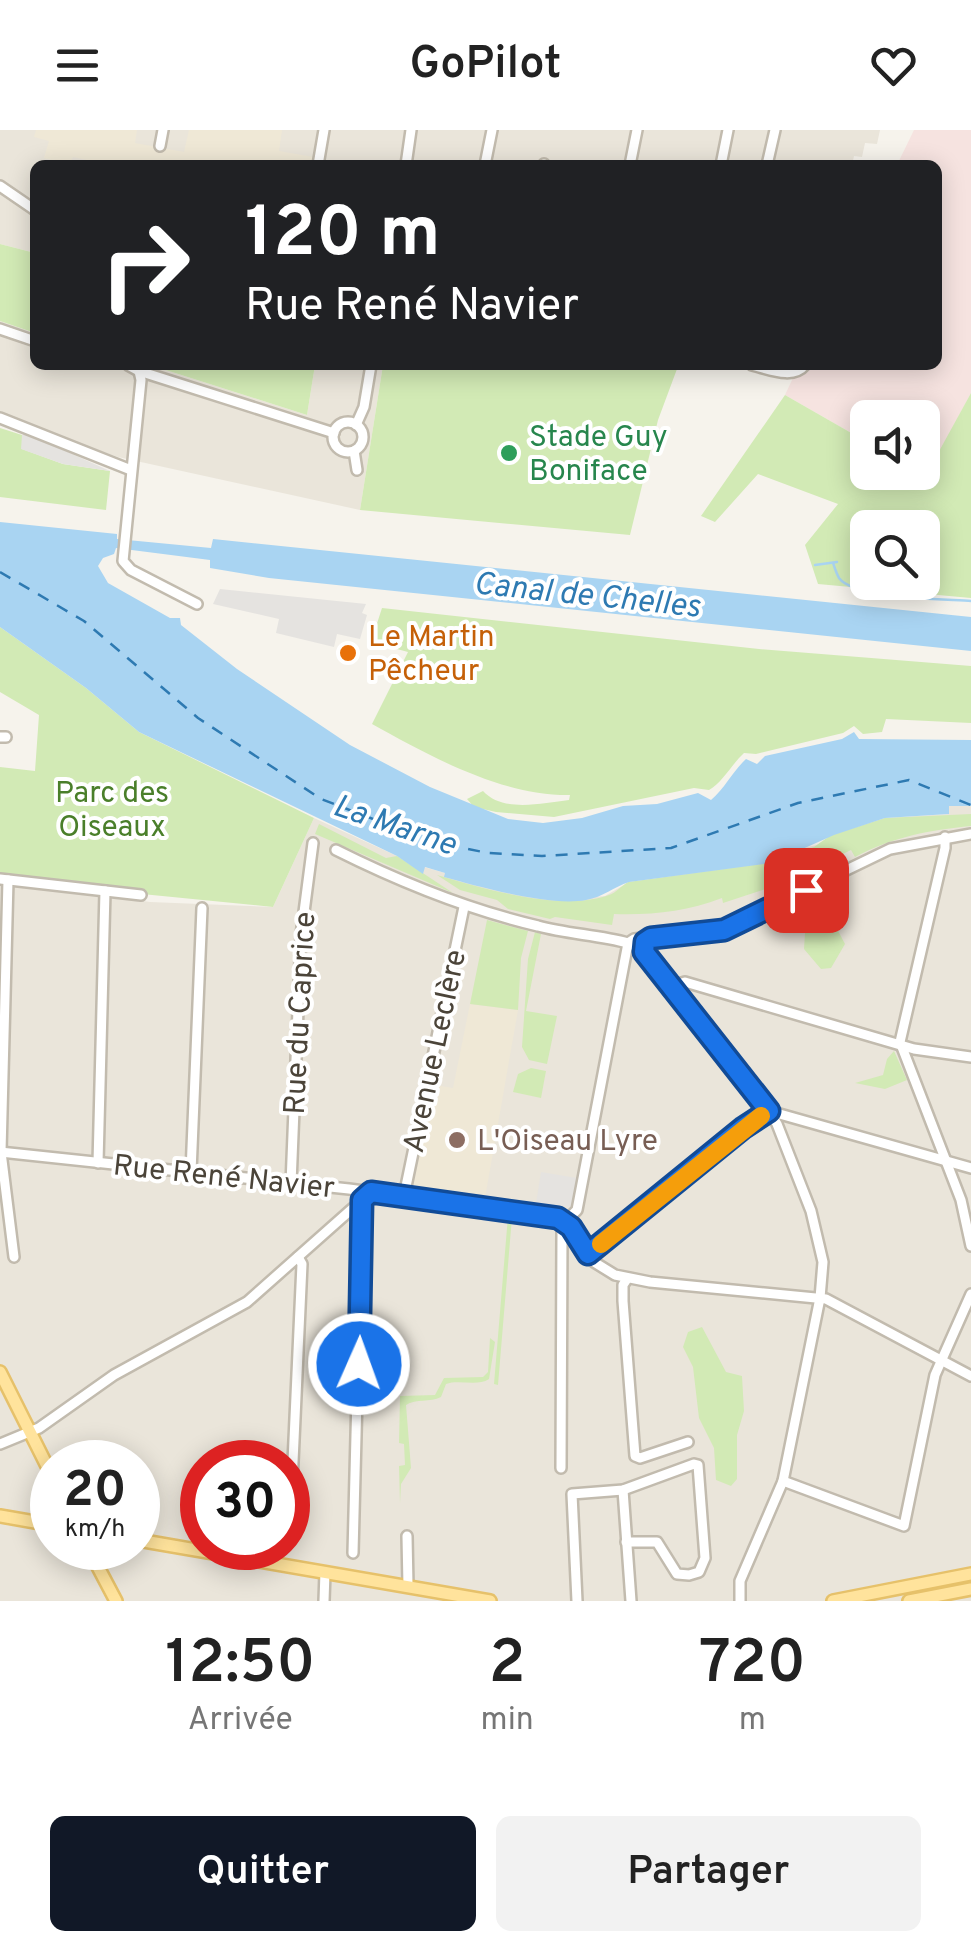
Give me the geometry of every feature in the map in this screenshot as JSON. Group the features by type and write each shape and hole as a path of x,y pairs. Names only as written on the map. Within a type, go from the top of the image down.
{"main road":[{"path":"0,1372 35,1440"},
{"path":"0,1516 30,1521"},
{"path":"160,1544 490,1601"},
{"path":"100,1570 116,1601"},
{"path":"833,1601 971,1574"},
{"path":"908,1601 971,1589"}],"street":[{"path":"160,146 163,130"},
{"path":"319,160 324,130"},
{"path":"407,160 411,130"},
{"path":"487,160 492,130"},
{"path":"628,160 635,130"},
{"path":"722,160 728,130"},
{"path":"769,160 775,130"},
{"path":"0,186 30,207"},
{"path":"0,329 30,339"},
{"path":"358,470 354,451 362,439 356,425 364,407 370,370"},
{"path":"774,370 791,374 801,370"},
{"path":"139,371 334,433"},
{"path":"139,371 123,555 127,568 197,604"},
{"path":"0,418 132,470"},
{"path":"334,433 343,424 356,425"},
{"path":"334,433 338,448 354,451"},
{"path":"561,1468 562,1234 565,1222 577,1210 628,943 634,939 724,930 877,854 901,845 971,834"},
{"path":"945,837 901,1046 961,1200 971,1246"},
{"name":"Rue du Caprice","path":"291,1184 300,935 313,843"},
{"path":"336,850 395,880 464,907 558,932 628,943 644,952 769,1111 810,1211 823,1262 820,1298 783,1482 740,1581 740,1601"},
{"path":"14,1257 0,1152 4,880 141,895"},
{"path":"98,1163 104,890"},
{"name":"Avenue Leclère","path":"404,1196 464,907"},
{"path":"191,1172 202,908"},
{"path":"644,952 645,942 651,938"},
{"path":"672,986 678,982 694,985 901,1046 971,1057"},
{"path":"588,1254 769,1111 971,1168"},
{"name":"Rue René Navier","path":"0,1152 404,1196 546,1215 565,1222"},
{"path":"0,1444 39,1428 136,1362 247,1302 371,1192"},
{"path":"353,1553 362,1200"},
{"path":"565,1222 605,1270 628,1279 820,1298 971,1376"},
{"path":"294,1440 302,1264 298,1256"},
{"path":"628,1279 623,1285 623,1300 635,1456 640,1458 688,1442"},
{"path":"783,1482 904,1526 941,1358 971,1294"},
{"path":"576,1601 572,1494 623,1490 642,1480 698,1465 704,1567 689,1575 676,1574 657,1542 626,1542"},
{"path":"623,1490 631,1601"},
{"path":"407,1536 408,1586"},
{"path":"324,1601 326,1572"}],"shaded area":[{"path":"0,130 880,130 877,144 865,143 862,157 854,156 853,160 30,160 30,252 0,244"},
{"path":"36,130 137,130 135,143 184,152 189,130 282,130 279,151 313,157 51,160 44,158 49,141 34,137"},
{"path":"914,130 971,130 971,393 940,451 940,400 850,400 850,432 785,395 797,370 942,370 942,160 899,160"},
{"path":"0,321 30,331 30,370 166,370 307,415 314,370 382,370 360,510 118,457 0,416"},
{"path":"22,435 30,435 110,471 63,464 21,449"},
{"path":"220,589 366,604 362,613 367,615 360,639 337,634 334,647 276,633 279,619 213,604"},
{"path":"949,806 971,806 971,1601 0,1601 0,881 150,902 273,907 314,818 397,856 423,873 424,867 459,881 556,899 592,897 605,896 629,882 817,845 834,835 885,818 949,814"},
{"name":"L'Oiseau Lyre","path":"470,1004 518,1010 485,1198 410,1190 429,1084 453,1088"},
{"path":"541,1172 577,1178 573,1207 536,1203"}],"green space":[{"path":"0,244 30,252 30,331 0,321"},
{"path":"166,370 314,370 307,415"},
{"name":"Stade Guy Boniface","path":"382,370 677,370 658,420 630,535 360,510"},
{"path":"971,393 971,598 940,595 940,510 850,510 850,587 818,584 805,545 838,504 758,474 715,522 701,516 785,395 850,432 850,490 940,490 940,449"},
{"path":"0,428 22,435 22,449 63,464 110,471 106,510 0,497"},
{"path":"382,608 759,649 971,666 971,723 886,719 882,732 863,734 854,726 843,733 756,754 744,753 709,790 694,788 554,817 496,812 474,807 467,799 483,791 501,802 523,805 569,800 570,795 544,794 492,781 442,761 372,724 408,652 371,642"},
{"name":"Parc des Oiseaux","path":"0,627 86,688 139,732 314,818 273,907 0,880 0,767 35,771 39,715 0,692"},
{"path":"971,814 971,826 912,836 855,857 851,850 808,871 808,875 723,903 722,898 669,912 614,914 612,925 550,919 508,909 497,900 460,890 437,875 523,897 590,900 612,894 628,882 776,862 814,847 831,835 885,818"},
{"path":"319,824 386,858 397,856 453,893 315,834"},
{"path":"828,912 845,944 831,968 821,969 804,949 805,933 819,927 819,915"},
{"path":"487,920 528,931 521,958 518,1010 470,1004"},
{"path":"535,932 541,934 526,1011 557,1016 547,1064 529,1060 522,1047 528,959"},
{"path":"894,1051 907,1080 885,1089 855,1083 883,1075 887,1059"},
{"path":"531,1068 546,1071 541,1098 513,1092 518,1074"},
{"path":"508,1216 512,1217 498,1385 494,1384"},
{"path":"702,1327 726,1372 742,1376 744,1411 737,1435 737,1479 731,1486 716,1480 714,1448 699,1418 693,1367 683,1347 688,1332"},
{"path":"490,1338 495,1342 489,1379 446,1384 441,1397 406,1405 411,1468 401,1484 400,1503 399,1466 405,1465 404,1444 399,1443 400,1396 435,1395 444,1378 483,1377 488,1372"}],"water":[{"path":"0,522 117,534 117,539 211,548 213,539 971,617 971,651 269,578 210,568 210,560 116,548 98,566 108,583 170,618 180,618 181,625 237,669 350,745 430,787 508,819 543,823 582,818 623,806 657,804 698,793 711,800 746,759 757,764 765,756 842,739 854,732 859,739 971,740 971,806 949,806 949,814 885,818 771,863 629,882 586,900 554,901 515,895 444,877 445,873 425,867 423,874 397,856 139,732 86,688 0,627"}],"waterway":[{"path":"815,565 837,562"},
{"path":"833,563 839,578 862,590 901,597 971,601"}],"ferry route":[{"path":"0,572 84,621 198,718 321,799 433,842 488,853 542,856 671,848 798,803 909,780 971,805"}],"slow traffic":[{"path":"601,1244 761,1116"}],"place":[{"name":"Stade Guy Boniface","path":"509,453"},
{"name":"Le Martin Pêcheur","path":"348,653"},
{"name":"L'Oiseau Lyre","path":"457,1140"}],"route":[{"path":"359,1364 362,1200 371,1192 558,1218 571,1227 588,1254 769,1111 644,952 644,946 651,938 724,930 806,890"}],"water label":[{"name":"Canal de Chelles","path":"587,594"},
{"name":"La Marne","path":"395,824"}]}
